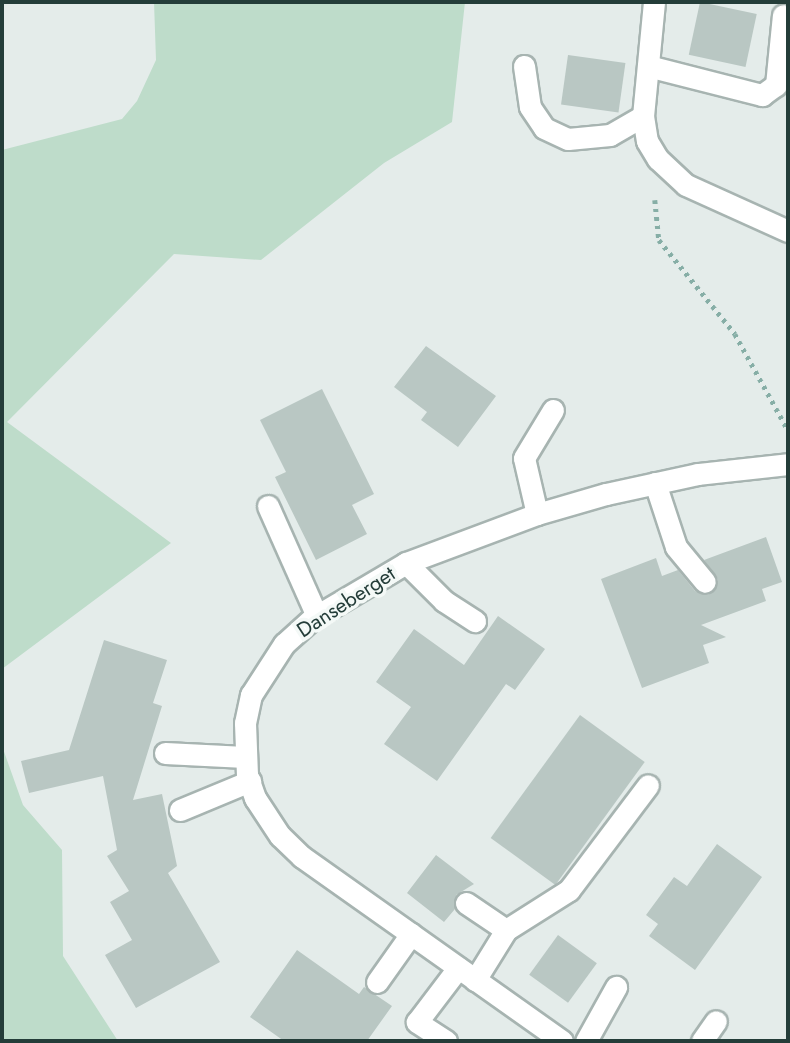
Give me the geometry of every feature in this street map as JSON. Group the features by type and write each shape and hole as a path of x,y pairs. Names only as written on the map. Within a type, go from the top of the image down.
{"street":[{"path":"654,2 643,116 647,141 659,159 686,186 788,231"},
{"path":"648,66 762,95 776,85 783,15"},
{"path":"524,66 530,107 544,128 568,139 610,135 643,116"},
{"path":"537,514 524,458 553,410"},
{"name":"Danseberget","path":"562,1041 295,850 267,818 250,781 245,757 245,723 251,695 284,644 317,616 406,563 537,514 655,483 788,464"},
{"path":"655,483 676,547 705,582"},
{"path":"268,506 317,616"},
{"path":"406,563 444,601 475,621"},
{"path":"164,753 245,757"},
{"path":"180,810 250,781"},
{"path":"446,1041 418,1022 506,930 569,890 648,785"},
{"path":"466,903 506,930"},
{"path":"377,982 411,934"},
{"path":"586,1041 616,987"},
{"path":"702,1041 716,1021"}],"path":[{"path":"659,159 653,215 659,240 734,334 788,431"}],"green space":[{"path":"154,2 465,2 452,122 384,163 261,260 174,254 7,422 171,543 2,669 2,150 122,119 137,101 156,60"},
{"path":"2,746 23,805 62,850 63,956 118,1041 2,1041"}],"building":[{"path":"700,2 757,14 746,67 689,55"},
{"path":"568,55 625,63 618,113 561,105"},
{"path":"426,346 496,396 458,447 421,420 427,412 394,387"},
{"path":"322,389 374,494 352,505 367,534 316,560 275,477 286,472 260,420"},
{"path":"766,537 782,582 762,589 766,601 701,625 726,637 703,645 709,663 642,688 601,579 656,558 662,576 678,570 695,591 708,595 718,580 704,560"},
{"path":"498,616 545,649 515,690 506,684 437,781 384,744 411,707 376,682 414,629 464,665"},
{"path":"104,640 167,660 153,703 162,706 133,800 162,794 177,866 168,873 220,962 136,1008 105,955 132,940 110,902 129,891 107,856 117,850 103,776 29,793 21,761 69,750"},
{"path":"580,715 645,762 555,885 491,838"},
{"path":"717,844 762,877 695,970 649,936 658,924 646,915 674,877 687,886"},
{"path":"436,855 474,884 456,895 455,909 444,922 407,893"},
{"path":"558,935 597,963 568,1003 529,975"},
{"path":"297,950 359,994 364,987 392,1006 367,1041 284,1041 250,1017"}]}
